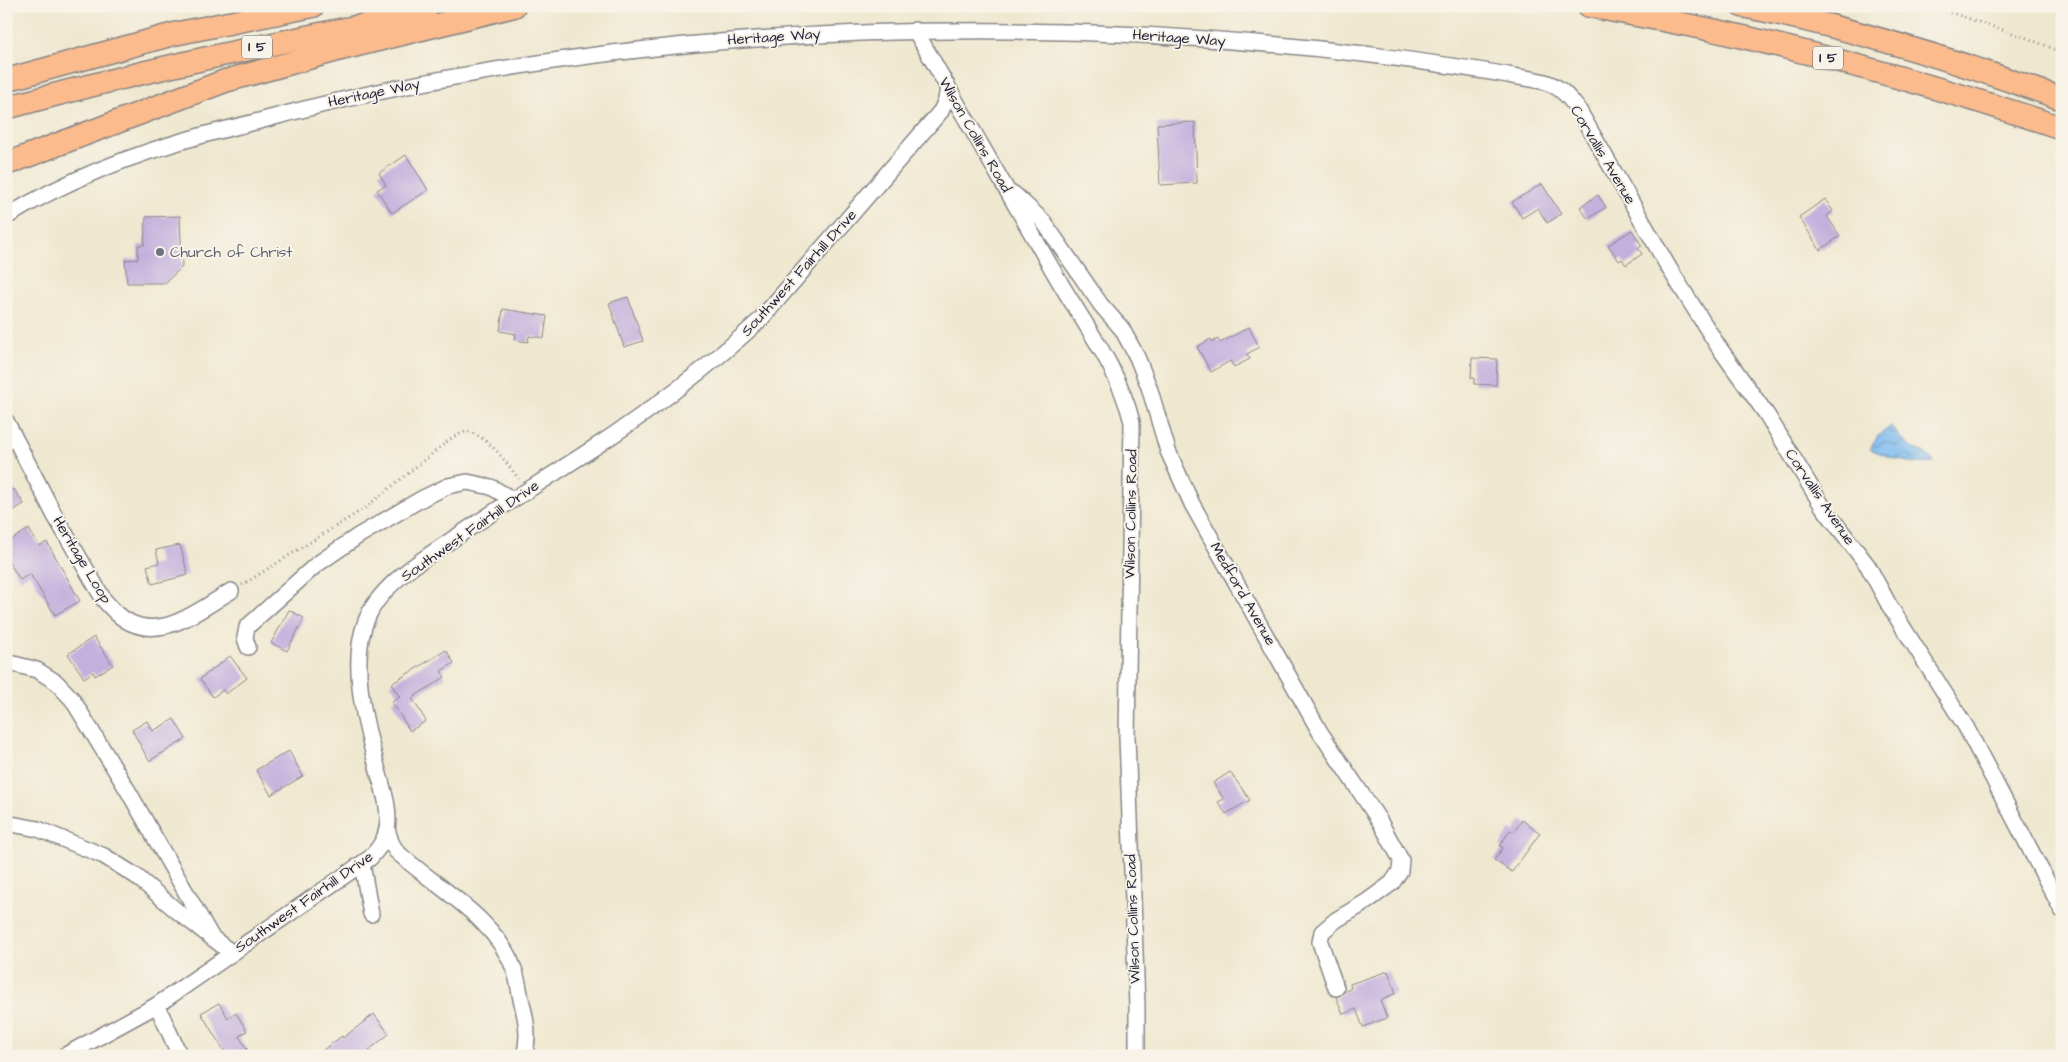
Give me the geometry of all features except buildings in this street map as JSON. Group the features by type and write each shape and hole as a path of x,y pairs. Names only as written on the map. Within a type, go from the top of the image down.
{"highway":[{"name":"I 5","path":"6,80 174,34 314,6"},
{"name":"I 5","path":"6,108 100,82 293,39 395,19 513,6"},
{"path":"6,164 225,81 345,48 513,6"},
{"name":"I 5","path":"1589,6 1726,33 1888,74 2062,128"},
{"name":"I 5","path":"1742,6 1777,13 1895,45 2004,78 2062,99"}],"street":[{"name":"Wilson Collins Road","path":"915,30 1114,370 1126,400 1132,422 1127,737 1137,1006 1137,1056"},
{"name":"Heritage Way","path":"6,217 78,177 137,155 208,133 380,90 530,63 738,39 915,30 1048,31 1156,36 1334,51 1492,72 1547,83 1564,92"},
{"name":"Southwest Fairhill Drive","path":"64,1056 157,1005 362,864 382,845 387,829 386,798 364,712 360,671 360,647 363,629 369,613 392,585 434,551 590,450 661,400 732,345 760,320 941,111 946,100 948,88"},
{"name":"Corvallis Avenue","path":"1564,92 1578,109 1669,268 1718,346 1767,415 1823,508 1868,566 1889,605 1966,727 2062,910"},
{"name":"Medford Avenue","path":"1004,185 1043,221 1096,299 1122,329 1137,357 1149,387 1168,451 1192,504 1320,732 1380,820 1400,860 1400,871 1392,883 1366,902 1336,920 1322,932 1320,942 1336,988"},
{"name":"Heritage Loop","path":"6,421 55,516 104,600 115,612 131,623 149,626 170,625 194,615 231,591"},
{"path":"248,647 245,638 247,627 316,565 394,514 448,486 467,482 491,487 512,499"},
{"path":"6,662 37,670 56,682 72,699 127,789 212,938"},
{"path":"6,823 38,829 104,856 136,876 177,911 232,953"},
{"path":"387,829 396,851 469,909 503,948 514,969 526,1021 528,1042 524,1056"},
{"path":"362,864 372,914"},
{"path":"157,1005 180,1056"}],"path":[{"path":"1930,6 2024,37 2062,52"}],"water":[{"path":"1891,426 1905,443 1925,453 1934,463 1917,463 1901,460 1870,449 1878,436"}],"place":[{"name":"Church of Christ","path":"160,252"}]}
